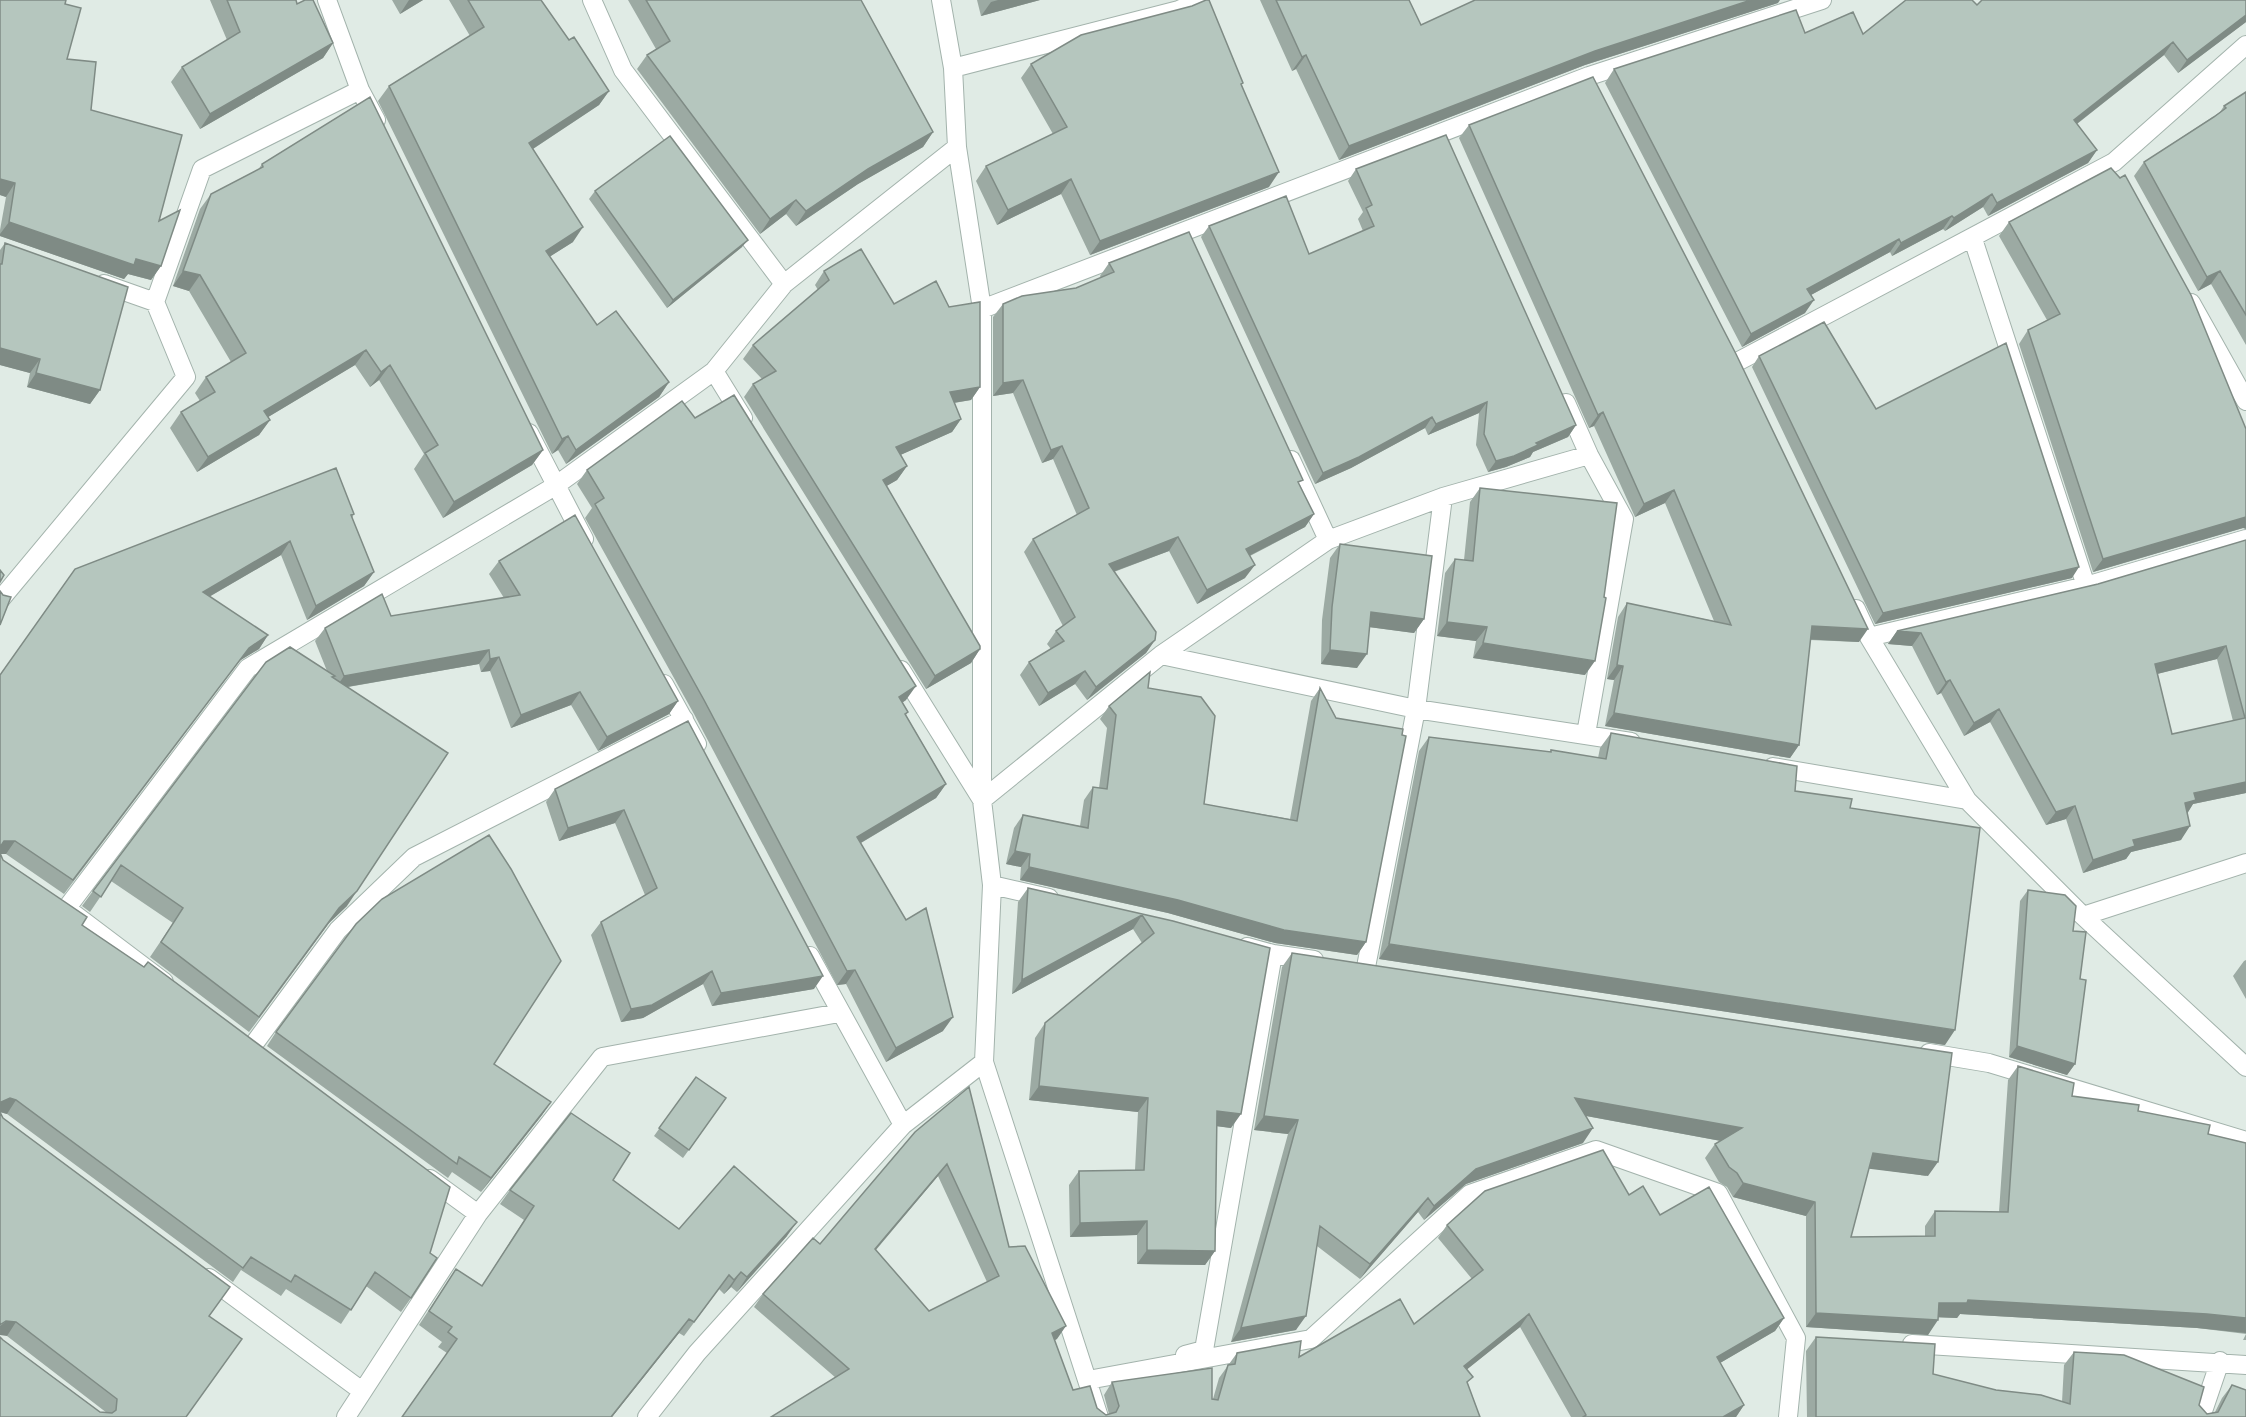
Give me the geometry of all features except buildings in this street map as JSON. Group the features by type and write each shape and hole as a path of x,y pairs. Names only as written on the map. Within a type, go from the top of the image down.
{"street":[{"path":"327,0 360,90 385,137"},
{"path":"592,0 623,70 784,284"},
{"path":"941,0 953,68 957,147 982,309 982,800 992,885 984,1062 1099,1417"},
{"path":"953,68 1179,9 1200,0"},
{"path":"982,309 1189,237 1444,131 1589,76 1822,0"},
{"path":"1747,383 1734,356 1972,239 2114,162 2246,45"},
{"path":"1589,76 1600,97"},
{"path":"0,600 186,377 155,302 202,169 360,90"},
{"path":"1444,131 1453,152"},
{"path":"66,909 248,668 555,486 714,371 784,284 957,147"},
{"path":"2114,162 2125,183"},
{"path":"1972,239 2086,586"},
{"path":"89,278 155,302"},
{"path":"2183,287 2246,401"},
{"path":"714,371 751,431"},
{"path":"1560,390 1589,455 1623,519 1586,734"},
{"path":"519,411 555,486 594,557"},
{"path":"1284,444 1328,540"},
{"path":"982,800 1161,655 1328,540 1443,498 1589,455"},
{"path":"1389,970 1360,966 1416,709 1443,498"},
{"path":"1869,637 2086,586 2246,539"},
{"path":"1849,595 1869,637 1967,800 2083,916 2246,1067"},
{"path":"888,651 982,800"},
{"path":"1161,655 1416,709 1644,744"},
{"path":"656,669 706,761"},
{"path":"251,1048 338,930 414,857 684,719"},
{"path":"1760,764 1967,800"},
{"path":"2083,916 2246,863"},
{"path":"992,885 1062,901"},
{"path":"47,896 177,992"},
{"path":"800,939 903,1125"},
{"path":"1230,942 1273,954 1331,962"},
{"path":"1088,1380 1204,1350 1273,954"},
{"path":"346,1417 478,1214 602,1057 839,1012"},
{"path":"232,1034 270,1062"},
{"path":"1906,1050 1989,1063 2246,1141"},
{"path":"647,1417 697,1353 903,1125 984,1062"},
{"path":"1088,1380 1311,1339 1470,1194 1596,1150 1718,1193 1796,1338 1788,1417"},
{"path":"412,1165 478,1214"},
{"path":"191,1264 362,1391"},
{"path":"1796,1338 1820,1339"},
{"path":"1890,1343 2220,1361 2246,1365"},
{"path":"2201,1417 2220,1361"}]}
